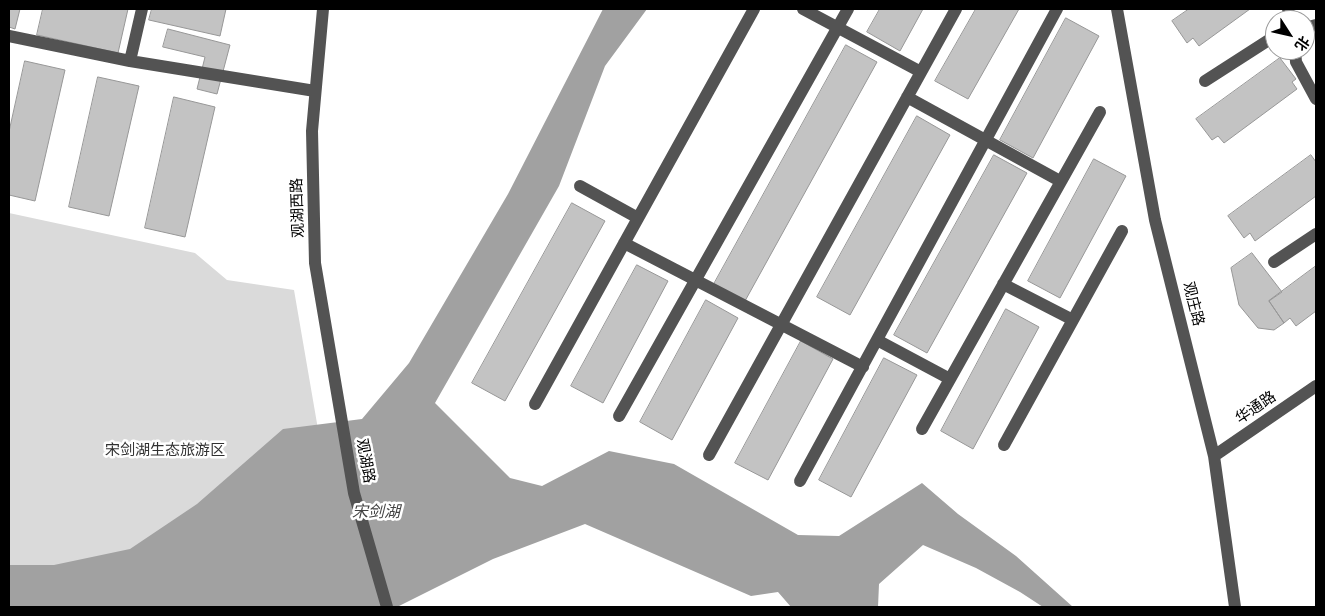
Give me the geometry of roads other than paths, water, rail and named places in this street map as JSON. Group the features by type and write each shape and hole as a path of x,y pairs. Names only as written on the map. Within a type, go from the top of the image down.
{"street":[{"path":"130,62 142,9"},
{"name":"观湖西路","path":"322,9 312,131 315,263 339,406"},
{"path":"535,404 754,9"},
{"path":"803,9 921,72"},
{"path":"619,416 848,9"},
{"path":"709,455 956,9"},
{"path":"800,481 1057,9"},
{"name":"观庄路","path":"1117,9 1155,220 1214,456 1235,607"},
{"path":"9,36 130,62 315,91"},
{"path":"1205,81 1265,42"},
{"path":"1296,60 1316,99"},
{"path":"906,98 1060,181"},
{"path":"922,429 1100,112"},
{"path":"580,186 638,218"},
{"path":"1004,445 1122,231"},
{"path":"1274,262 1316,234"},
{"path":"624,243 863,367"},
{"path":"1003,284 1073,320"},
{"path":"877,340 950,379"},
{"name":"华通路","path":"1214,456 1316,386"},
{"name":"观湖路","path":"339,406 354,493 387,607"}],"water":[{"name":"宋剑湖","path":"603,9 647,9 605,66 559,186 435,403 510,478 542,486 609,451 674,464 798,535 839,536 922,483 958,514 1016,556 1073,607 1043,607 976,568 923,545 879,584 878,607 791,607 778,592 751,596 585,524 493,559 397,607 9,607 9,565 54,565 130,549 197,504 283,429 362,419 409,363 508,194"}],"park label":[{"name":"宋剑湖生态旅游区","path":"165,451"}]}
